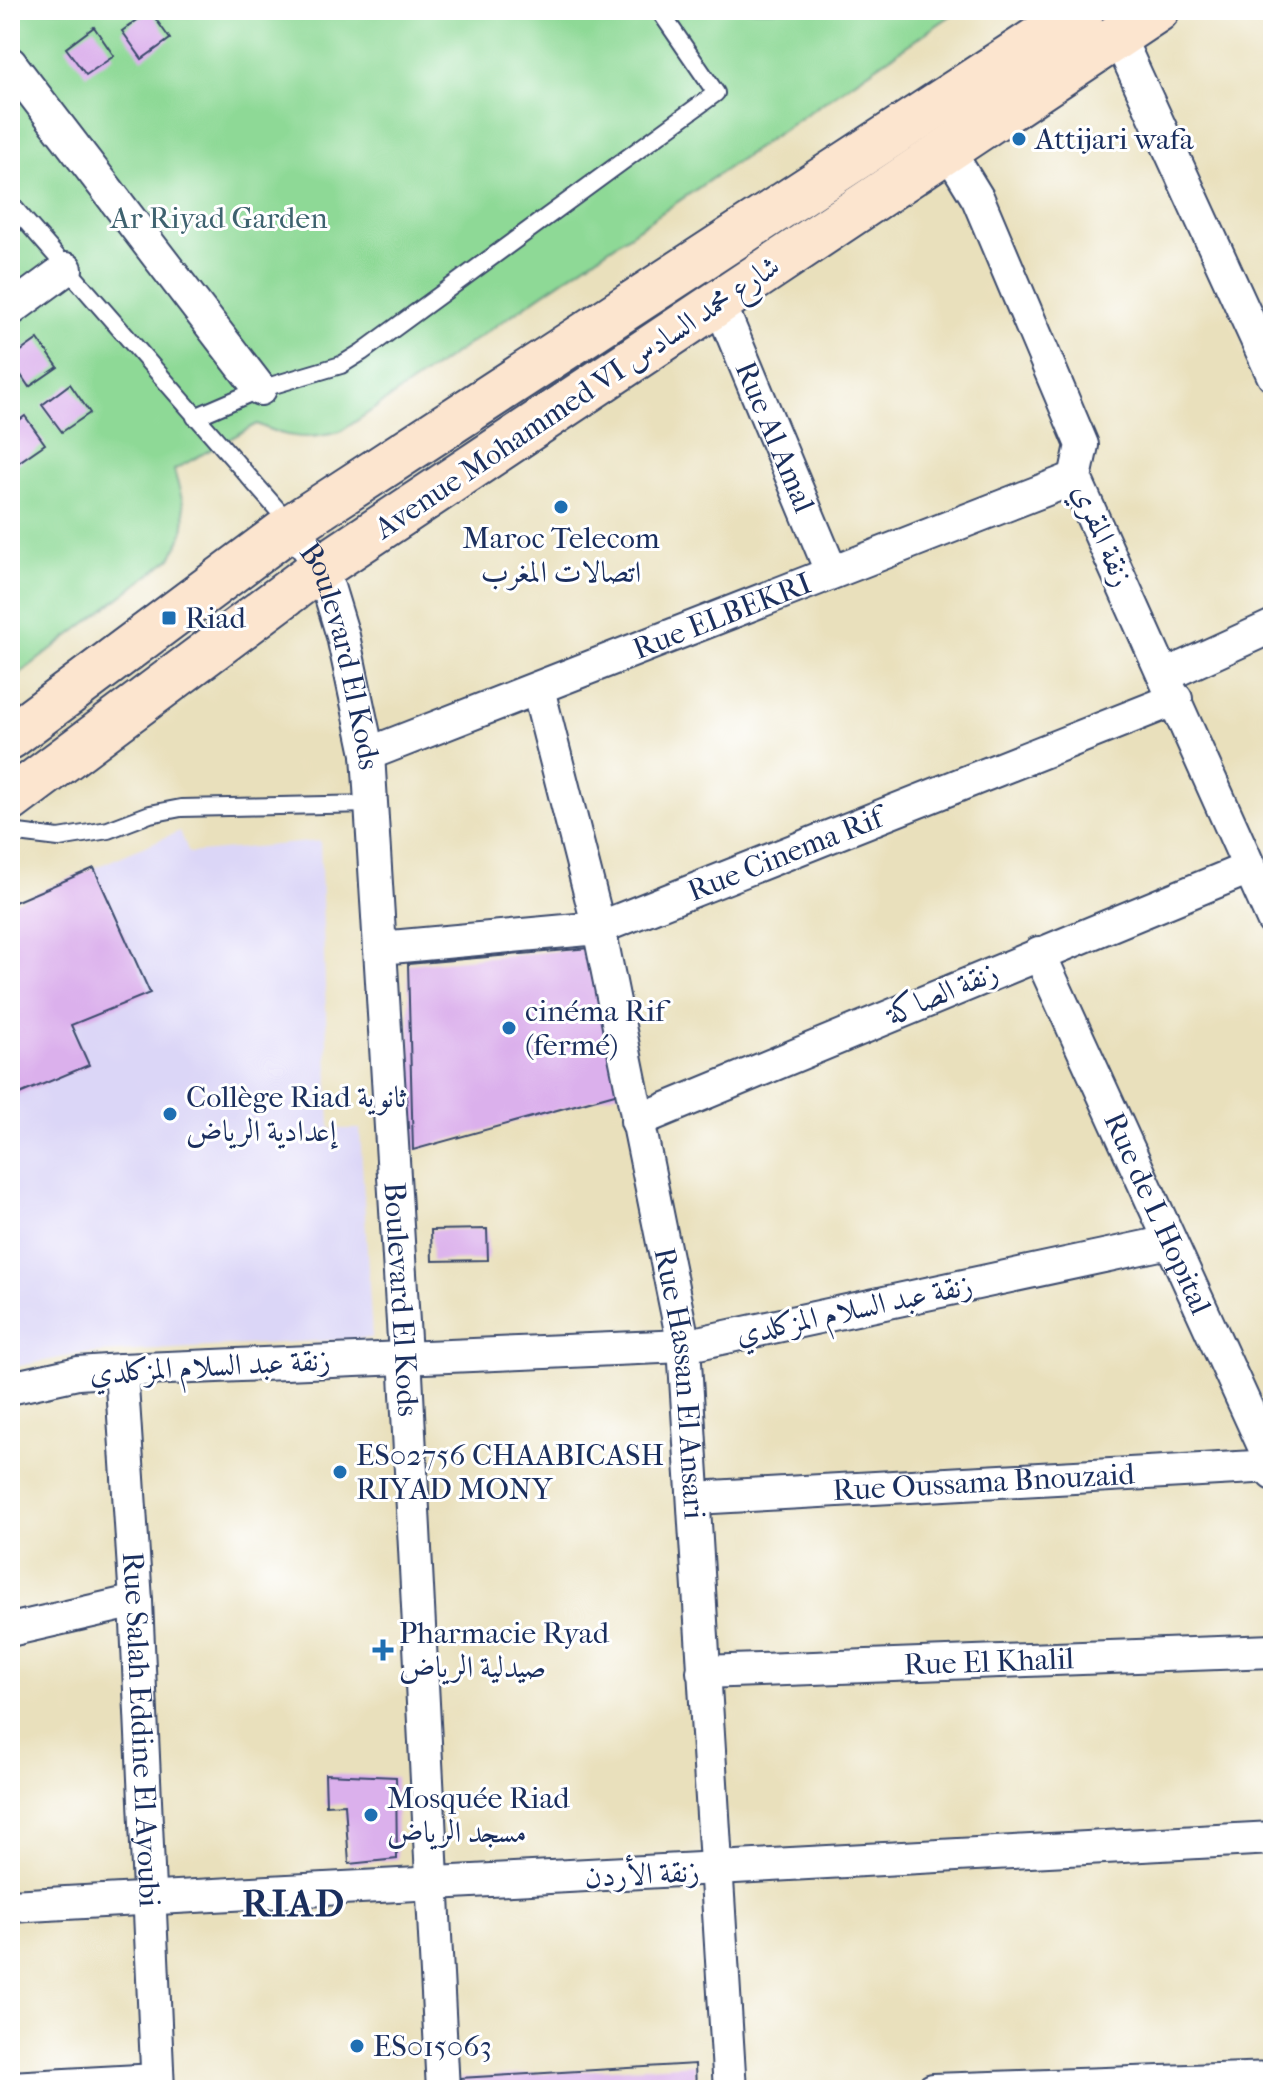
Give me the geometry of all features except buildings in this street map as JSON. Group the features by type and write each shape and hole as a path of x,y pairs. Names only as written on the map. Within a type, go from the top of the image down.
{"main road":[{"name":"Avenue Mohammed VI شارع محمد السادس","path":"10,737 292,526 1082,10"},
{"name":"Avenue Mohammed VI شارع محمد السادس","path":"10,800 322,567 1157,10"}],"street":[{"path":"1118,36 1273,375"},
{"path":"10,63 260,389"},
{"name":"زنقة المقري","path":"948,150 978,199 1082,445 1075,478 1273,920"},
{"path":"10,310 66,269"},
{"name":"Rue Al Amal","path":"719,302 831,571"},
{"name":"Rue ELBEKRI","path":"368,754 1075,478"},
{"name":"Boulevard El Kods","path":"292,526 322,567 343,636 368,754 405,1355 443,2090"},
{"name":"Rue Cinema Rif","path":"380,948 599,928 1171,687 1273,626"},
{"name":"Rue Hassan El Ansari","path":"538,689 599,928 684,1346 730,2090"},
{"name":"زنقة الصاكة","path":"637,1121 1249,868"},
{"name":"Rue de L Hopital","path":"1039,953 1273,1466 1273,1474"},
{"name":"زنقة عبد السلام المزكلدي","path":"10,1388 78,1373 121,1370 405,1355 684,1346 1169,1242"},
{"name":"Rue Salah Eddine El Ayoubi","path":"121,1370 136,1601 158,2085"},
{"name":"Rue Oussama Bnouzaid","path":"694,1498 1273,1466"},
{"path":"10,1630 136,1601"},
{"name":"Rue El Khalil","path":"703,1672 1273,1651"},
{"name":"زنقة الأردن","path":"10,1906 432,1886 1273,1838"},
{"path":"933,2090 1273,2078"},
{"path":"10,2088 158,2085"}],"lane":[{"path":"195,417 260,389 341,365 362,352 716,93 659,10"},
{"path":"10,203 292,526"},
{"path":"10,832 59,838 108,830 150,814 181,808 371,804"}],"shaded area":[{"name":"Collège Riad ثانوية إعدادية الرياض","path":"180,831 189,853 320,841 330,1129 360,1129 372,1338 80,1354 10,1368 10,1098 89,1065 71,1025 150,993 94,868"}],"green space":[{"name":"Ar Riyad Garden","path":"10,10 959,10 340,432 298,437 257,424 174,470 183,505 184,524 171,558 10,681"}],"place":[{"name":"Attijari wafa","path":"1019,139"},
{"name":"Maroc Telecom اتصالات المغرب","path":"561,507"},
{"name":"Riad","path":"169,618"},
{"name":"cinéma Rif (fermé)","path":"509,1028"},
{"name":"Collège Riad ثانوية إعدادية الرياض","path":"170,1114"},
{"name":"ES02756 CHAABICASH RIYAD MONY","path":"340,1472"},
{"name":"Pharmacie Ryad صيدلية الرياض","path":"383,1650"},
{"name":"Mosquée Riad مسجد الرياض","path":"371,1815"},
{"name":"ES015063","path":"357,2046"}],"district":[{"name":"RIAD","path":"294,1903"}]}
